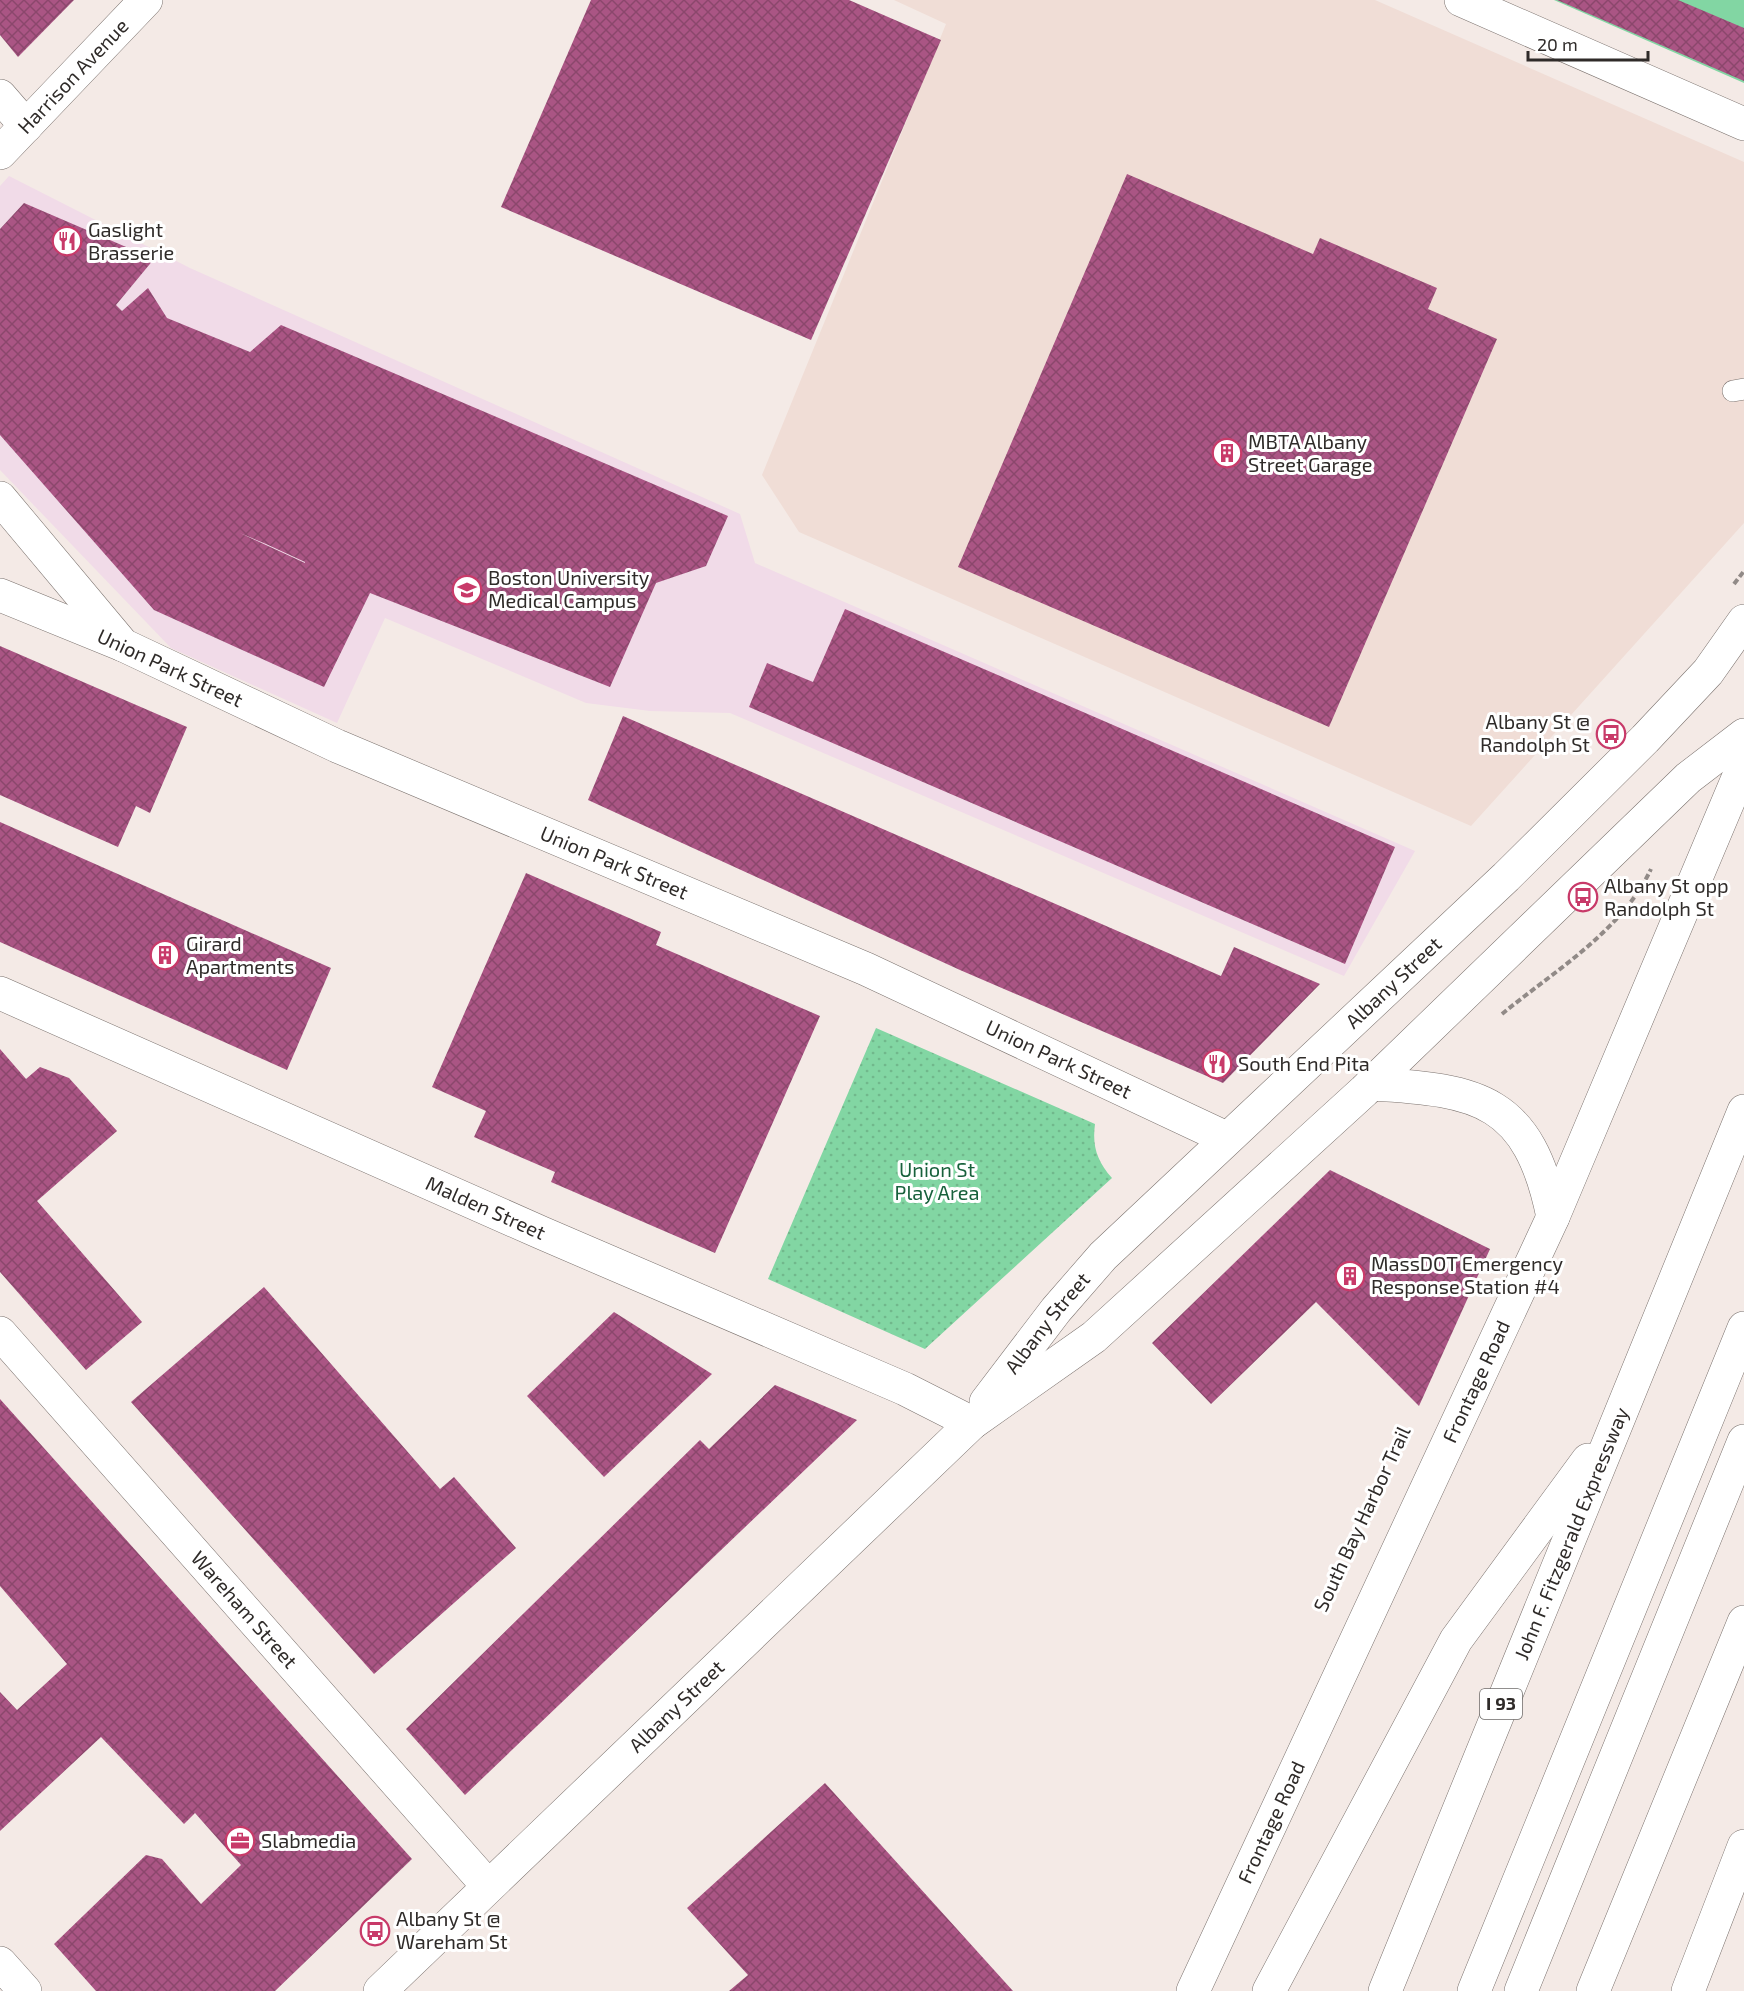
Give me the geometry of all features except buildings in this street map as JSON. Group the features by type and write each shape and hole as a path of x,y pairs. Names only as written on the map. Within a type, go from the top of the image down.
{"main road":[{"name":"Harrison Avenue","path":"0,153 146,0"},
{"path":"1461,0 1744,124"},
{"path":"0,96 26,126"},
{"path":"0,498 123,645"},
{"name":"Union Park Street","path":"0,595 123,645 337,746 866,969 1226,1138"},
{"name":"Albany Street","path":"972,1423 1056,1310 1103,1256 1506,877 1645,740 1696,686 1744,621"},
{"name":"Albany Street","path":"380,1991 972,1423 1094,1336 1371,1084 1688,778 1744,735"},
{"name":"Frontage Road","path":"1193,1991 1553,1217 1744,764"},
{"name":"Malden Street","path":"0,993 542,1233 905,1389 972,1423"},
{"path":"1371,1084 1420,1087 1455,1093 1495,1109 1513,1124 1540,1164 1553,1217"},
{"name":"John F. Fitzgerald Expressway","path":"1385,1991 1744,1111"},
{"path":"1474,1991 1744,1328"},
{"name":"Wareham Street","path":"0,1333 488,1886"},
{"path":"1269,1991 1456,1640 1619,1417"},
{"path":"1521,1991 1744,1442"},
{"path":"1593,1991 1744,1622"},
{"path":"1688,1991 1744,1846"},
{"path":"0,1963 25,1991"}],"path":[{"path":"1501,1015 1611,922 1633,898 1655,860"}],"shaded area":[{"name":"MBTA Albany Street Garage","path":"894,0 1375,0 1744,162 1744,523 1471,826 799,532 762,475 946,24"},
{"name":"Boston University Medical Campus","path":"9,176 190,268 740,514 755,563 1415,851 1344,976 730,713 650,711 586,703 385,618 337,723 171,648 0,470 0,186"}],"green space":[{"path":"1554,0 1744,0 1744,83"},
{"name":"Union St Play Area","path":"876,1028 1095,1124 1094,1139 1097,1153 1112,1178 925,1349 768,1279"}],"place":[{"name":"Gaslight Brasserie","path":"67,241"},
{"name":"MBTA Albany Street Garage","path":"1227,453"},
{"name":"Boston University Medical Campus","path":"467,590"},
{"name":"Albany St @ Randolph St","path":"1611,734"},
{"name":"Albany St opp Randolph St","path":"1583,897"},
{"name":"Girard Apartments","path":"165,955"},
{"name":"South End Pita","path":"1217,1064"},
{"name":"MassDOT Emergency Response Station #4","path":"1350,1276"},
{"name":"Slabmedia","path":"240,1841"},
{"name":"Albany St @ Wareham St","path":"375,1931"}]}
